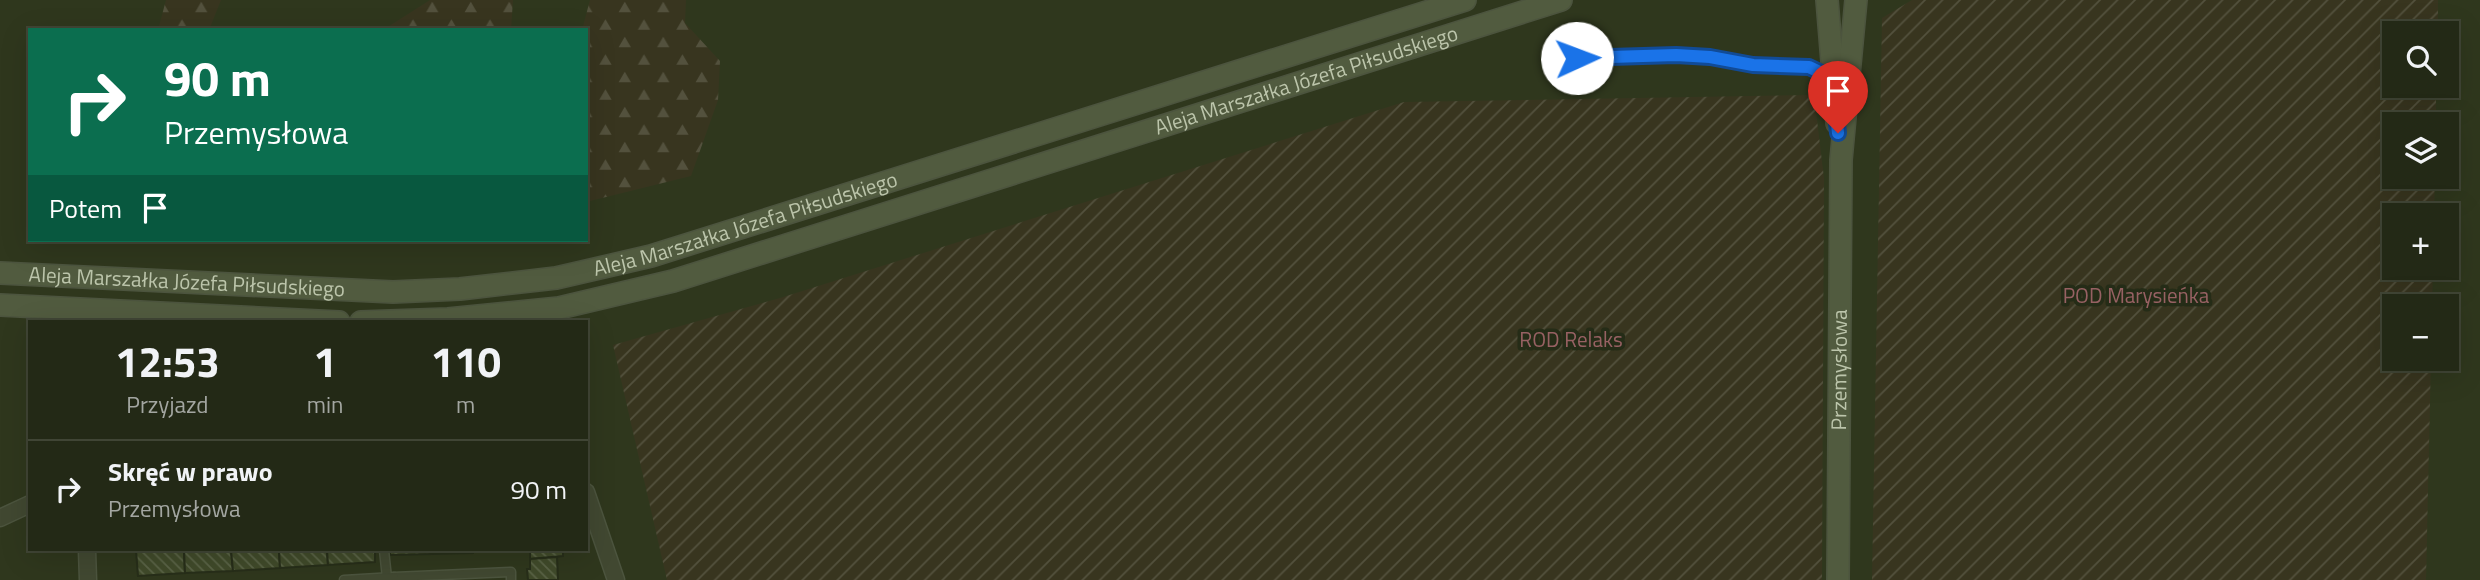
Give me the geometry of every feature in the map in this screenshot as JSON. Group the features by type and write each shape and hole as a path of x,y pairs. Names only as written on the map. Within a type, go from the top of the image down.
{"main road":[{"name":"Aleja Marszałka Józefa Piłsudskiego","path":"0,273 393,292 460,289 556,278 651,256 1465,0"},
{"name":"Aleja Marszałka Józefa Piłsudskiego","path":"404,320 559,308 673,281 1560,0"},
{"name":"Przemysłowa","path":"1826,0 1841,79 1838,580"},
{"name":"Przemysłowa","path":"1841,79 1856,0"},
{"name":"Aleja Marszałka Józefa Piłsudskiego","path":"0,305 299,320"}],"street":[{"path":"588,498 616,580"},
{"path":"0,518 28,504"},
{"path":"87,551 88,580"}],"lane":[{"path":"1577,58 1676,55 1710,57 1753,65 1809,67 1841,79"},
{"path":"384,551 392,578"},
{"path":"345,580 511,572 511,580"}],"green space":[{"path":"166,0 221,0 210,28 159,28"},
{"path":"430,0 513,0 511,28 386,28"},
{"path":"590,0 686,0 685,23 720,61 718,100 691,176 588,202 588,28 583,28"},
{"name":"POD Marysieńka","path":"1912,0 2438,0 2438,21 2382,21 2382,98 2436,98 2436,112 2382,112 2382,189 2435,189 2434,203 2382,203 2382,280 2433,280 2432,294 2382,294 2382,371 2431,371 2426,580 1872,580 1882,18"},
{"name":"ROD Relaks","path":"1814,95 1824,178 1822,580 667,580 613,345 780,298 1404,102"}],"building":[{"path":"136,551 184,551 185,573 138,576"},
{"path":"184,551 231,551 233,571 185,573"},
{"path":"231,551 279,551 280,568 233,571"},
{"path":"279,551 327,551 328,565 280,568"},
{"path":"327,551 375,551 375,562 328,565"},
{"path":"390,551 473,551 473,553 390,555"},
{"path":"530,551 563,551 563,556 530,559"},
{"path":"557,557 558,580 528,580 530,559"}],"route":[{"path":"1577,58 1676,55 1710,57 1753,65 1809,67 1832,78 1838,133"}]}
